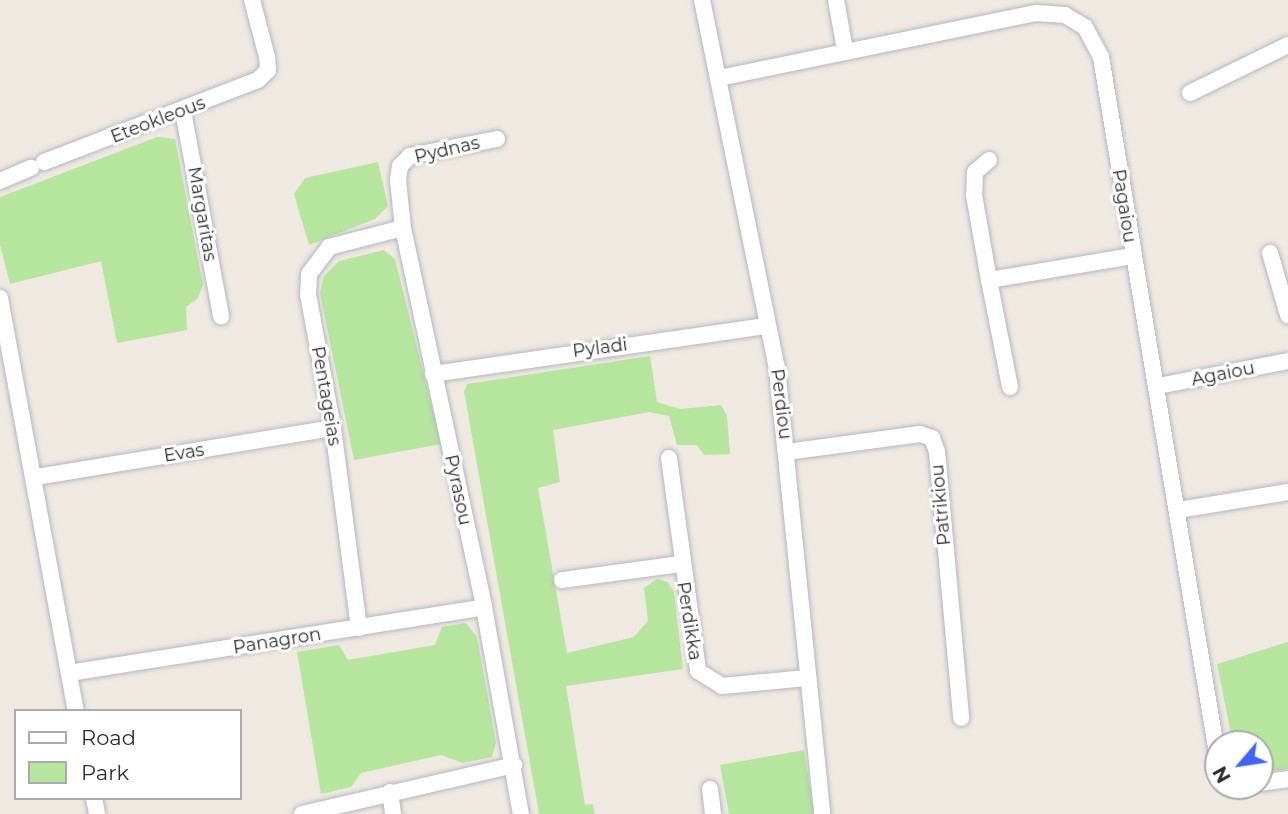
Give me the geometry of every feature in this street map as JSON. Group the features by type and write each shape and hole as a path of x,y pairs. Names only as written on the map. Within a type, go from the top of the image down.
{"street":[{"name":"Eteokleous","path":"0,181 258,80 268,71 252,0"},
{"name":"Perdiou","path":"702,0 767,326 787,452 822,814"},
{"path":"836,0 845,50"},
{"name":"Pagaiou","path":"719,78 845,50 1036,13 1076,20 1085,27 1101,57 1132,256 1158,386 1213,730"},
{"path":"1189,93 1288,45"},
{"name":"Margaritas","path":"183,111 221,317"},
{"name":"Pydnas","path":"400,166 410,156 497,139"},
{"path":"989,160 975,172 974,195 1010,387"},
{"name":"Pyrasou","path":"400,166 403,228 484,607 521,814"},
{"name":"Pentageias","path":"359,628 333,428 308,295 309,274 328,247 403,228"},
{"path":"1270,253 1288,315"},
{"path":"989,280 1132,256"},
{"path":"0,298 36,477 76,709"},
{"name":"Pyladi","path":"433,374 767,326"},
{"name":"Agaiou","path":"1158,386 1288,361"},
{"name":"Evas","path":"36,477 333,428"},
{"name":"Patrikiou","path":"787,452 920,435 932,438 937,452 961,718"},
{"name":"Perdikka","path":"669,458 694,662 704,678 722,685 807,678"},
{"path":"1178,510 1288,492"},
{"path":"562,580 680,564"},
{"name":"Panagron","path":"69,673 484,607"},
{"path":"302,814 514,765"},
{"path":"710,789 713,814"},
{"path":"390,792 393,814"}],"green space":[{"path":"157,137 175,139 203,285 198,298 186,307 187,330 117,343 101,261 10,284 0,245 0,197"},
{"path":"378,162 388,206 375,219 309,245 294,194 305,178"},
{"path":"384,250 395,259 441,444 354,460 320,293 324,276 339,261"},
{"path":"650,356 657,402 680,409 721,405 727,416 730,454 704,455 697,445 677,445 669,416 649,412 553,430 560,482 538,488 567,653 634,637 648,621 644,588 657,579 668,582 674,592 683,669 566,686 585,805 593,804 595,814 539,814 464,391 467,384"},
{"path":"466,623 477,637 496,743 492,757 463,763 441,755 361,773 351,787 321,794 297,652 339,645 348,660 435,645 442,627"},
{"path":"1288,642 1288,769 1274,771 1274,730 1230,730 1217,664"},
{"path":"804,750 814,814 729,814 720,765"}]}
